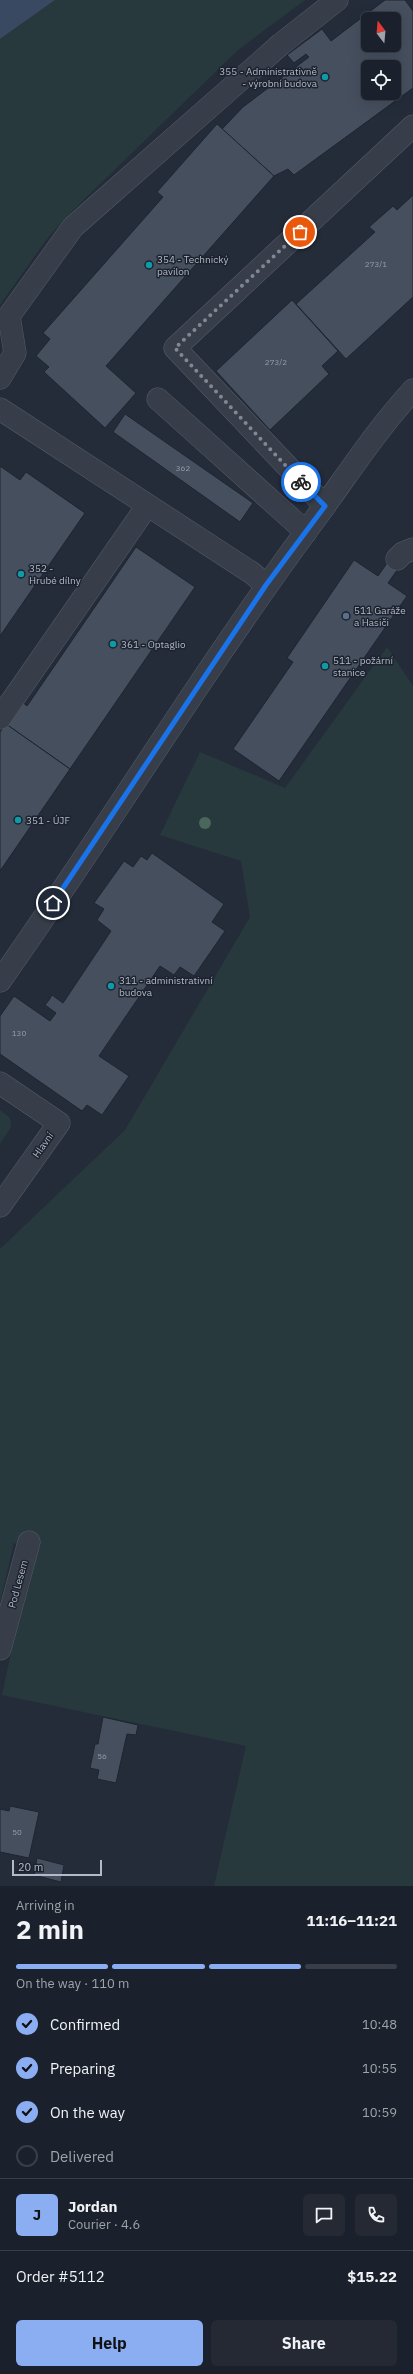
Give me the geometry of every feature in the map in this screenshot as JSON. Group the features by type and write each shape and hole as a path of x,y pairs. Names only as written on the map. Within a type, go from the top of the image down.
{"street":[{"path":"0,378 15,353 9,316 73,227 281,44 337,0"},
{"path":"325,506 175,348 413,126"},
{"path":"0,981 266,585 384,423 413,390"},
{"path":"158,399 306,532"},
{"path":"0,409 252,573 266,585"},
{"path":"0,718 148,506"},
{"name":"Hlavní","path":"0,1083 59,1123 0,1206"},
{"name":"Pod Lesem","path":"0,1649 30,1542"}],"shaded area":[{"path":"55,0 305,0 238,50 67,216 46,240 0,305 0,39"},
{"path":"387,647 413,686 413,1886 214,1886 246,1746 2,1695 30,1563 14,1542 0,1603 0,1249 125,1130 250,917 241,861 160,835 200,752 285,788"},
{"path":"0,1110 10,1118 11,1127 0,1144"}],"water":[{"path":"0,0 55,0 0,39"}],"building":[{"name":"355 - Administrativně - výrobní budova","path":"385,0 405,0 413,11 413,88 401,97 401,60 361,60 361,100 397,100 294,175 288,169 274,176 222,129 243,107 309,57 306,54 294,63 287,55 322,29 331,41 361,18 361,52 401,52 401,12 369,12"},
{"name":"354 - Technický pavilon","path":"217,124 274,176 106,366 136,393 105,428 44,372 49,367 36,356 50,339 43,333 163,197 157,192"},
{"path":"413,195 413,297 346,359 296,304 375,232 369,227 393,206 397,210"},
{"path":"292,300 338,351 322,366 329,374 270,430 216,371"},
{"path":"125,414 253,503 240,522 113,432"},
{"name":"352 - Hrubé dílny","path":"0,466 20,480 26,472 85,513 0,636"},
{"name":"361 - Optaglio","path":"136,547 195,587 70,769 6,724 21,701 27,706"},
{"name":"511 - požární stanice","path":"392,556 402,563 388,583 407,596 279,781 233,749 293,662 287,658 354,560 378,576"},
{"name":"351 - ÚJF","path":"6,724 70,769 0,871 0,732"},
{"name":"311 - administrativní budova","path":"152,853 224,904 212,922 225,931 194,976 180,967 174,975 160,966 99,1056 129,1076 102,1115 87,1105 82,1111 0,1054 0,1016 14,996 50,1021 56,1013 45,1005 52,995 63,1003 111,931 97,920 104,909 94,903 124,861 133,867 141,856 147,860"},
{"path":"103,1717 138,1725 136,1735 127,1734 116,1783 97,1779 99,1770 90,1768 95,1744 98,1744"},
{"path":"10,1806 39,1812 29,1858 0,1852 0,1809 9,1811"},
{"path":"37,1858 64,1865 61,1882 34,1875"}],"way so far":[{"path":"300,232 175,348 301,482"}],"place":[{"name":"355 - Administrativně - výrobní budova","path":"325,77"},
{"name":"354 - Technický pavilon","path":"149,265"},
{"name":"352 - Hrubé dílny","path":"21,574"},
{"name":"511 Garáže a Hasiči","path":"346,616"},
{"name":"361 - Optaglio","path":"113,644"},
{"name":"511 - požární stanice","path":"325,666"},
{"name":"351 - ÚJF","path":"18,820"},
{"name":"311 - administrativní budova","path":"111,986"}],"route":[{"path":"53,903 266,585 325,506 301,482"}]}
